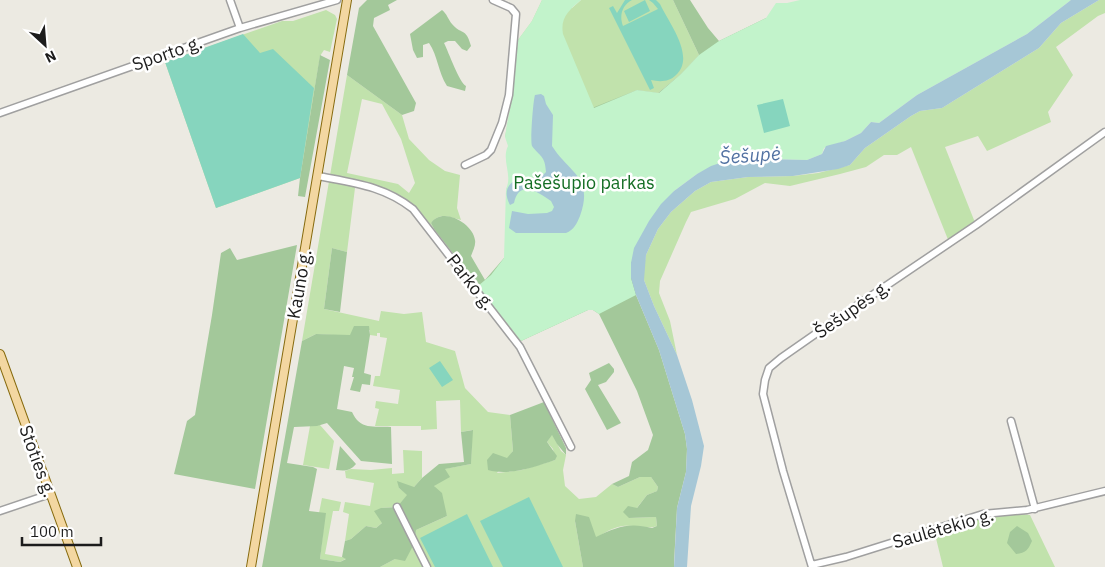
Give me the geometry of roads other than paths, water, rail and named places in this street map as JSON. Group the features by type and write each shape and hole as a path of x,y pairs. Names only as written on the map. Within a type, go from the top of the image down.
{"main road":[{"name":"Kauno g.","path":"251,567 348,0"},
{"name":"Stoties g.","path":"0,354 77,567"}],"street":[{"path":"230,0 240,28"},
{"name":"Sporto g.","path":"0,113 240,28 336,0"},
{"path":"465,165 486,155 491,150 502,123 509,95 516,14 511,8 493,0"},
{"name":"Šešupės g.","path":"812,566 783,471 763,394 769,368 834,320 976,225 1105,132"},
{"name":"Parko g.","path":"318,176 355,182 389,193 407,205 423,220 520,347 571,448"},
{"path":"1011,421 1035,509"},
{"name":"Saulėtekio g.","path":"812,566 983,514 1035,509 1105,491"},
{"path":"0,511 50,494"},
{"path":"398,507 427,567"}],"water":[{"path":"1071,0 1099,0 1061,23 1039,48 942,108 920,111 911,116 865,148 850,165 838,169 793,176 748,177 711,182 695,191 671,212 658,229 646,255 644,280 677,355 692,400 704,446 691,506 687,567 674,567 677,508 686,472 687,449 685,434 659,350 636,295 631,278 634,248 649,221 661,204 674,191 711,166 723,162 764,159 807,160 822,154 826,146 845,141 861,133 871,122 879,123 917,95 1027,34"},
{"path":"541,94 544,96 546,104 553,115 552,146 578,176 584,192 584,203 576,224 566,233 516,233 509,228 512,211 528,214 547,213 552,211 554,207 551,201 535,191 524,189 520,191 514,203 510,205 507,195 508,187 517,179 522,177 532,180 539,179 546,172 543,159 531,143 534,99 535,95"}],"water label":[{"name":"Šešupė","path":"750,155"}],"park label":[{"name":"Pašešupio parkas","path":"584,182"}]}
